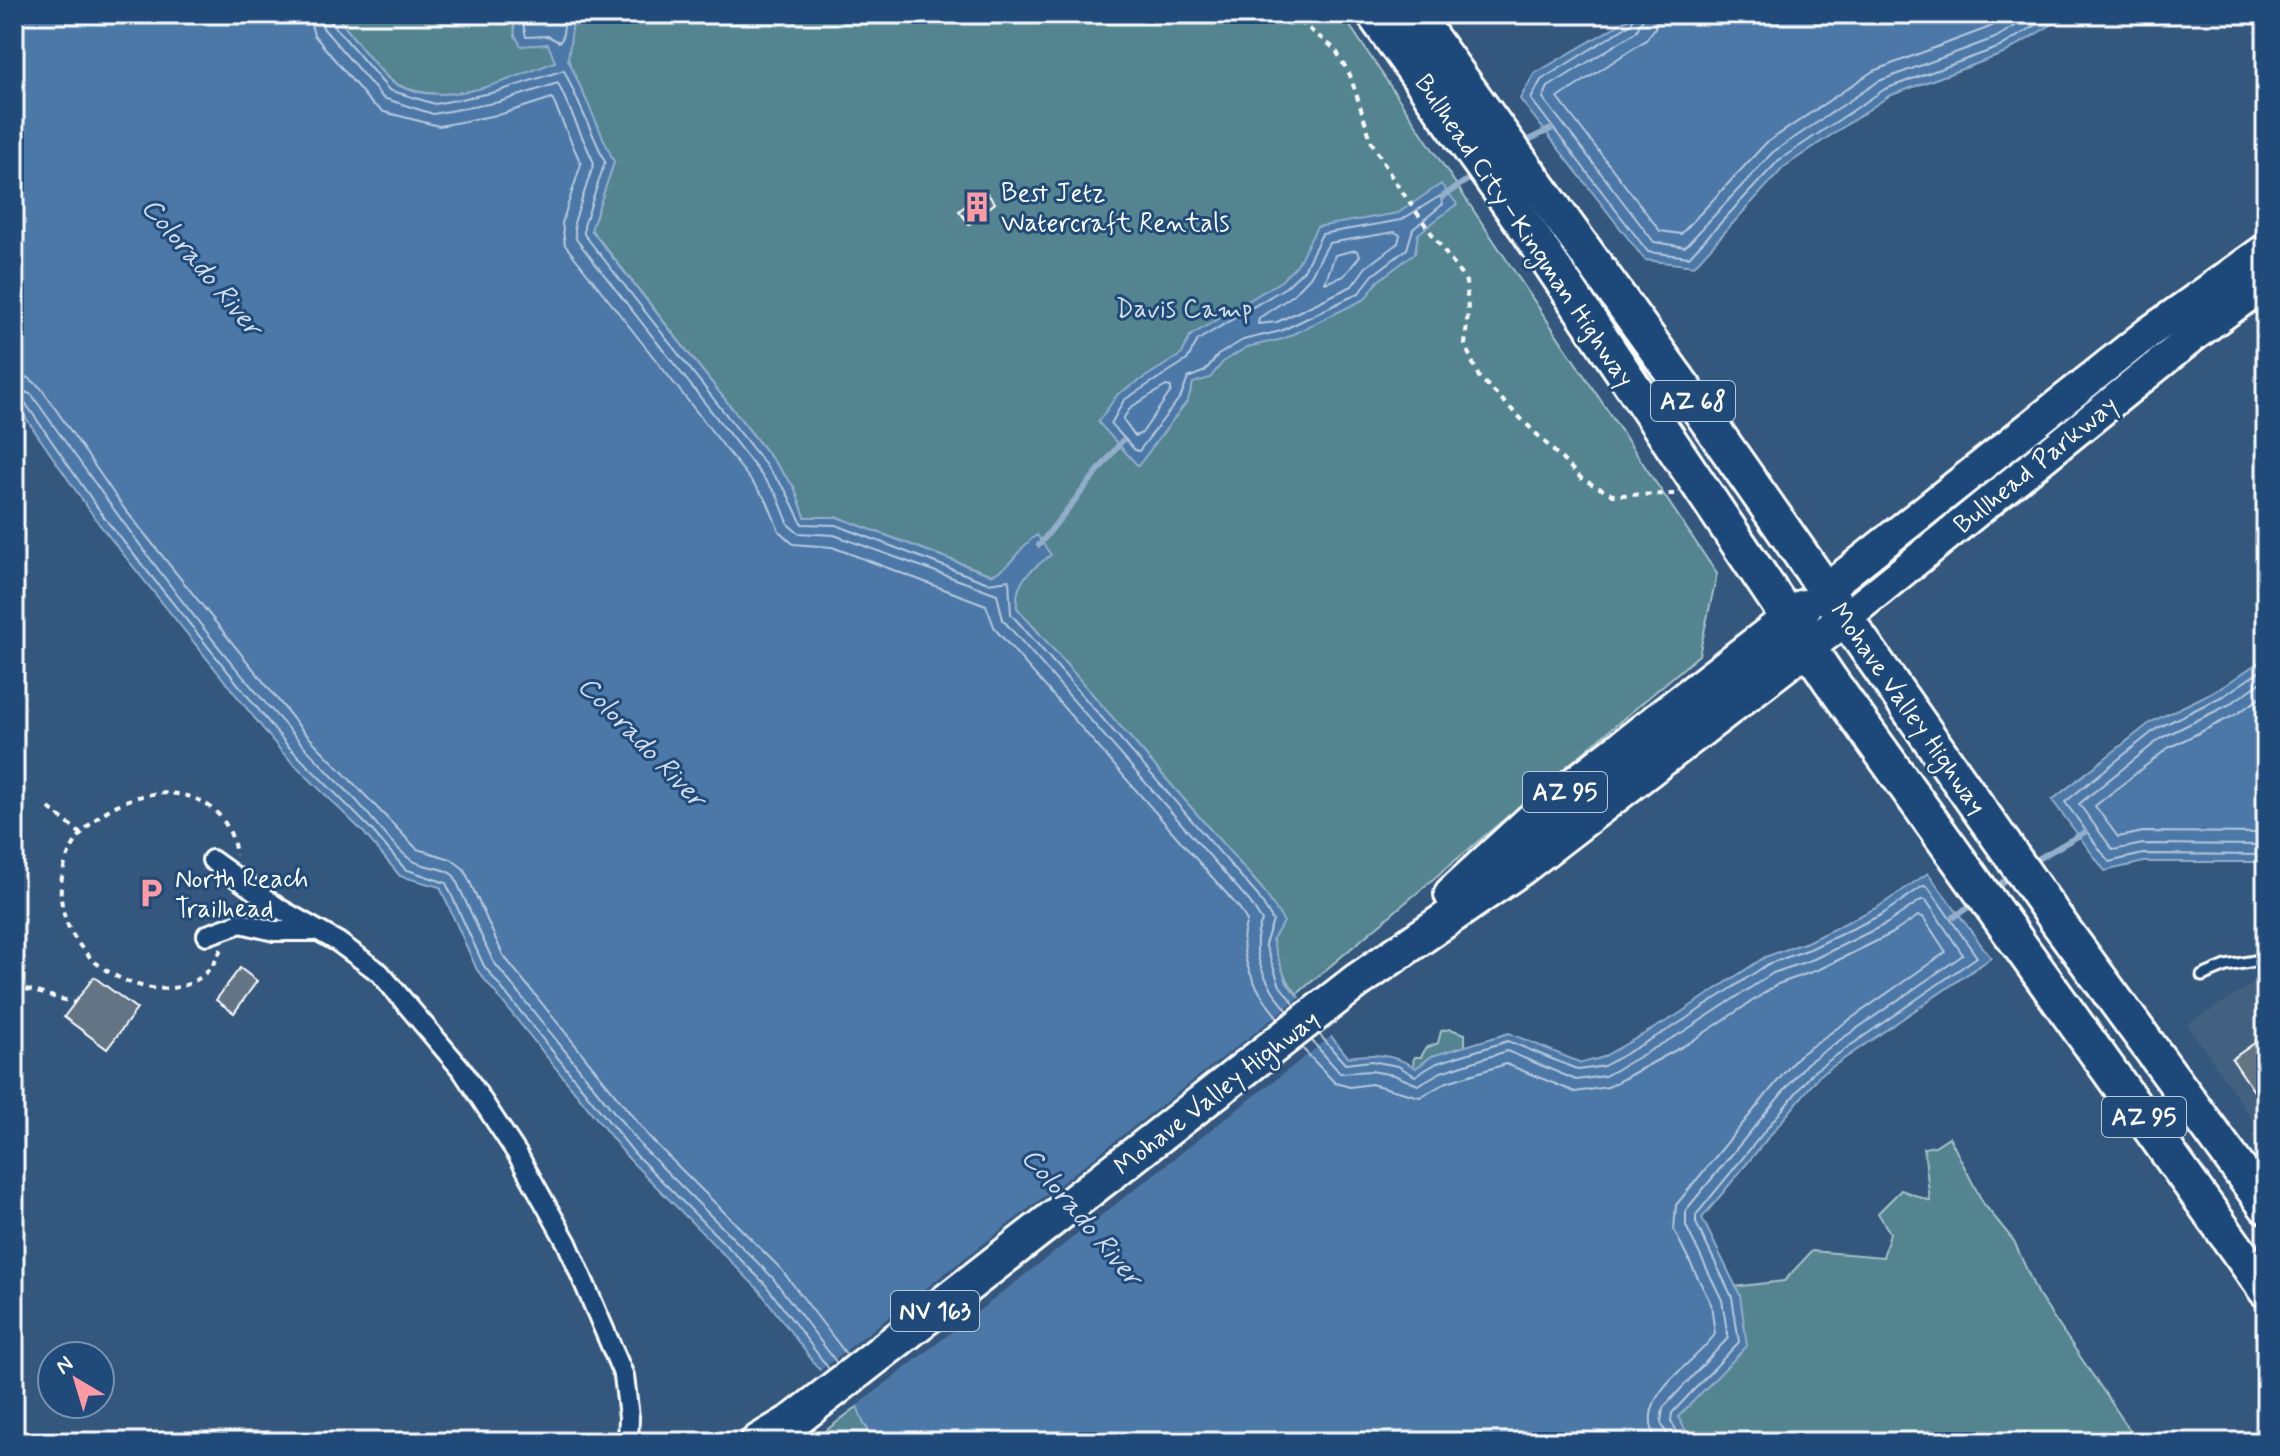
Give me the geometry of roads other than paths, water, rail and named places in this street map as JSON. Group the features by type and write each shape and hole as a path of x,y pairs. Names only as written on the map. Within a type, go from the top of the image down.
{"highway":[{"name":"Bullhead City–Kingman Highway","path":"1374,14 1470,119 1544,223 1825,590"},
{"name":"Bullhead City–Kingman Highway","path":"1414,14 1470,119"},
{"name":"Bullhead City–Kingman Highway","path":"1544,223 1797,634"},
{"name":"Mohave Valley Highway","path":"1074,1202 1357,981 1522,867 1797,634 1825,590 2058,922 2266,1206"},
{"name":"Bullhead Parkway","path":"1797,634 1845,618"},
{"name":"Mohave Valley Highway","path":"1797,634 2266,1290"},
{"name":"NV 163","path":"758,1442 786,1431 1074,1202"}],"main road":[{"name":"Bullhead Parkway","path":"1825,590 2148,333 2266,249"},
{"name":"Bullhead Parkway","path":"1845,618 2195,335 2266,283"}],"street":[{"path":"212,860 314,931 360,957 399,991 462,1070 518,1155 567,1243 618,1357 628,1396 628,1442"},
{"path":"207,935 231,924 274,931 314,931"}],"lane":[{"path":"2202,976 2226,966 2266,959"}],"water":[{"name":"Colorado River","path":"14,14 335,14 389,80 415,91 435,94 476,90 555,62 548,44 521,46 515,35 513,14 574,14 568,59 614,162 591,230 794,487 805,517 837,517 991,575 1005,567 1037,535 1051,555 1025,577 1018,591 1017,608 1264,891 1284,922 1272,940 1287,983 1348,1057 1384,1056 1416,1068 1432,1056 1509,1033 1581,1063 1601,1058 1674,1017 1765,957 1807,942 1878,907 1928,873 1991,958 1819,1076 1702,1218 1740,1295 1747,1346 1678,1417 1692,1442 878,1442 864,1424 857,1406 818,1368 759,1290 629,1159 477,970 440,887 400,876 365,834 281,751 99,524 14,401"},
{"path":"1637,14 2069,14 2003,54 1889,96 1784,167 1694,266 1645,260 1520,99 1534,74"},
{"path":"1441,184 1457,204 1418,234 1415,253 1378,281 1365,299 1283,339 1247,347 1223,362 1210,378 1193,383 1188,400 1138,466 1098,422 1118,394 1182,354 1190,336 1281,281 1297,265 1317,227 1398,213"},
{"path":"2266,657 2266,862 2144,862 2105,871 2052,800 2151,722 2221,688"}],"waterway":[{"path":"1522,143 1551,129"},
{"path":"1442,197 1476,174"},
{"path":"1039,545 1122,441"},
{"path":"2029,864 2085,832"},
{"path":"1993,889 2013,875"},
{"path":"1954,917 1974,903"}],"place":[{"name":"Best Jetz Watercraft Rentals","path":"977,207"},
{"name":"North Reach Trailhead","path":"151,893"}],"park label":[{"name":"Davis Camp","path":"1184,308"}]}
